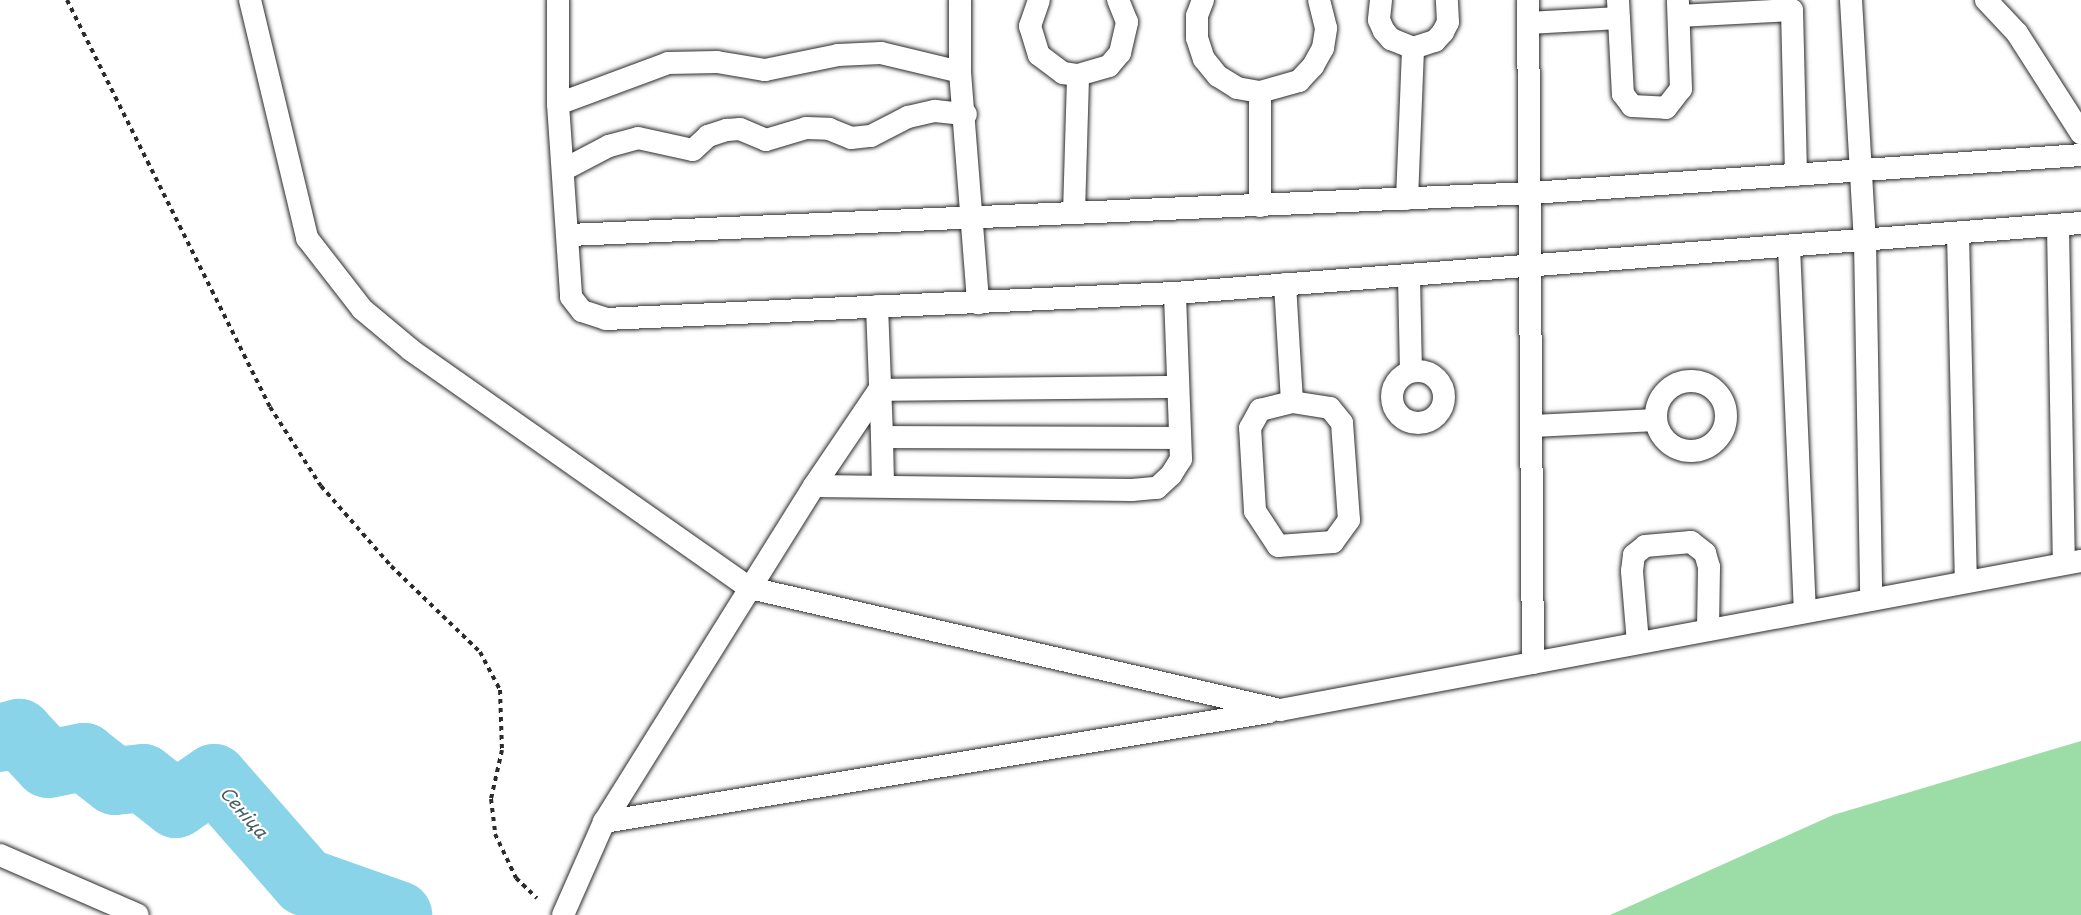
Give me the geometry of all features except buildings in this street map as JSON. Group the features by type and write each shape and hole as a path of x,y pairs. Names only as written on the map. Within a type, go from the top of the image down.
{"lane":[{"path":"250,0 308,238 362,309 411,350 750,588 1280,710"},
{"path":"558,0 558,104 565,169 572,297 582,311 606,319 1175,293 2058,227 2081,223"},
{"path":"960,0 960,72 966,114 978,303"},
{"path":"1039,0 1030,26 1039,55 1063,73 1078,75 1109,66 1120,53 1127,22 1118,0"},
{"path":"1203,0 1197,16 1197,38 1204,59 1218,76 1237,88 1260,93 1299,81 1313,66 1323,48 1326,28 1319,0"},
{"path":"1381,0 1379,20 1384,31 1391,39 1413,48 1435,41 1443,32 1448,22 1448,0"},
{"path":"1527,0 1531,193 1533,663"},
{"path":"1851,0 1859,171 1865,241 1871,599"},
{"path":"1986,0 2017,33 2081,133"},
{"path":"1528,23 1619,9 1623,94 1632,106 1666,108 1681,89 1679,8 1791,5 1796,175"},
{"path":"1407,199 1413,48"},
{"path":"558,104 668,63 717,62 765,70 838,55 881,53 960,72"},
{"path":"1074,213 1078,75"},
{"path":"1260,93 1260,206"},
{"path":"565,169 609,146 638,138 693,150 708,136 727,130 740,129 766,140 806,128 829,129 851,138 871,136 908,117 935,111 966,114"},
{"path":"569,236 1531,193 2081,155"},
{"path":"604,822 1280,710 2073,562 2058,227"},
{"path":"1958,234 1966,582"},
{"path":"1789,247 1805,612"},
{"path":"1409,277 1411,370"},
{"path":"1285,284 1292,402"},
{"path":"814,486 1157,488 1171,476 1181,459 1175,293"},
{"path":"877,306 883,486"},
{"path":"879,390 1178,387"},
{"path":"563,915 604,822 814,486 879,390"},
{"path":"1292,402 1330,408 1342,423 1349,520 1333,542 1278,546 1255,512 1250,428 1260,410 1292,402"},
{"path":"1533,426 1656,420"},
{"path":"882,437 1180,438"},
{"path":"1638,643 1632,571 1634,555 1646,546 1691,542 1705,553 1709,567 1708,630"},
{"path":"0,855 138,915"}],"path":[{"path":"67,0 270,407 321,486 391,566 480,652 500,690 502,750 491,799 495,834 516,878 540,900"}],"green space":[{"path":"2081,741 2081,915 1610,915 1833,815"}],"waterway":[{"name":"Сеніца","path":"0,738 19,733 48,764 84,757 115,781 143,778 176,804 214,778 305,882 398,915"}]}
